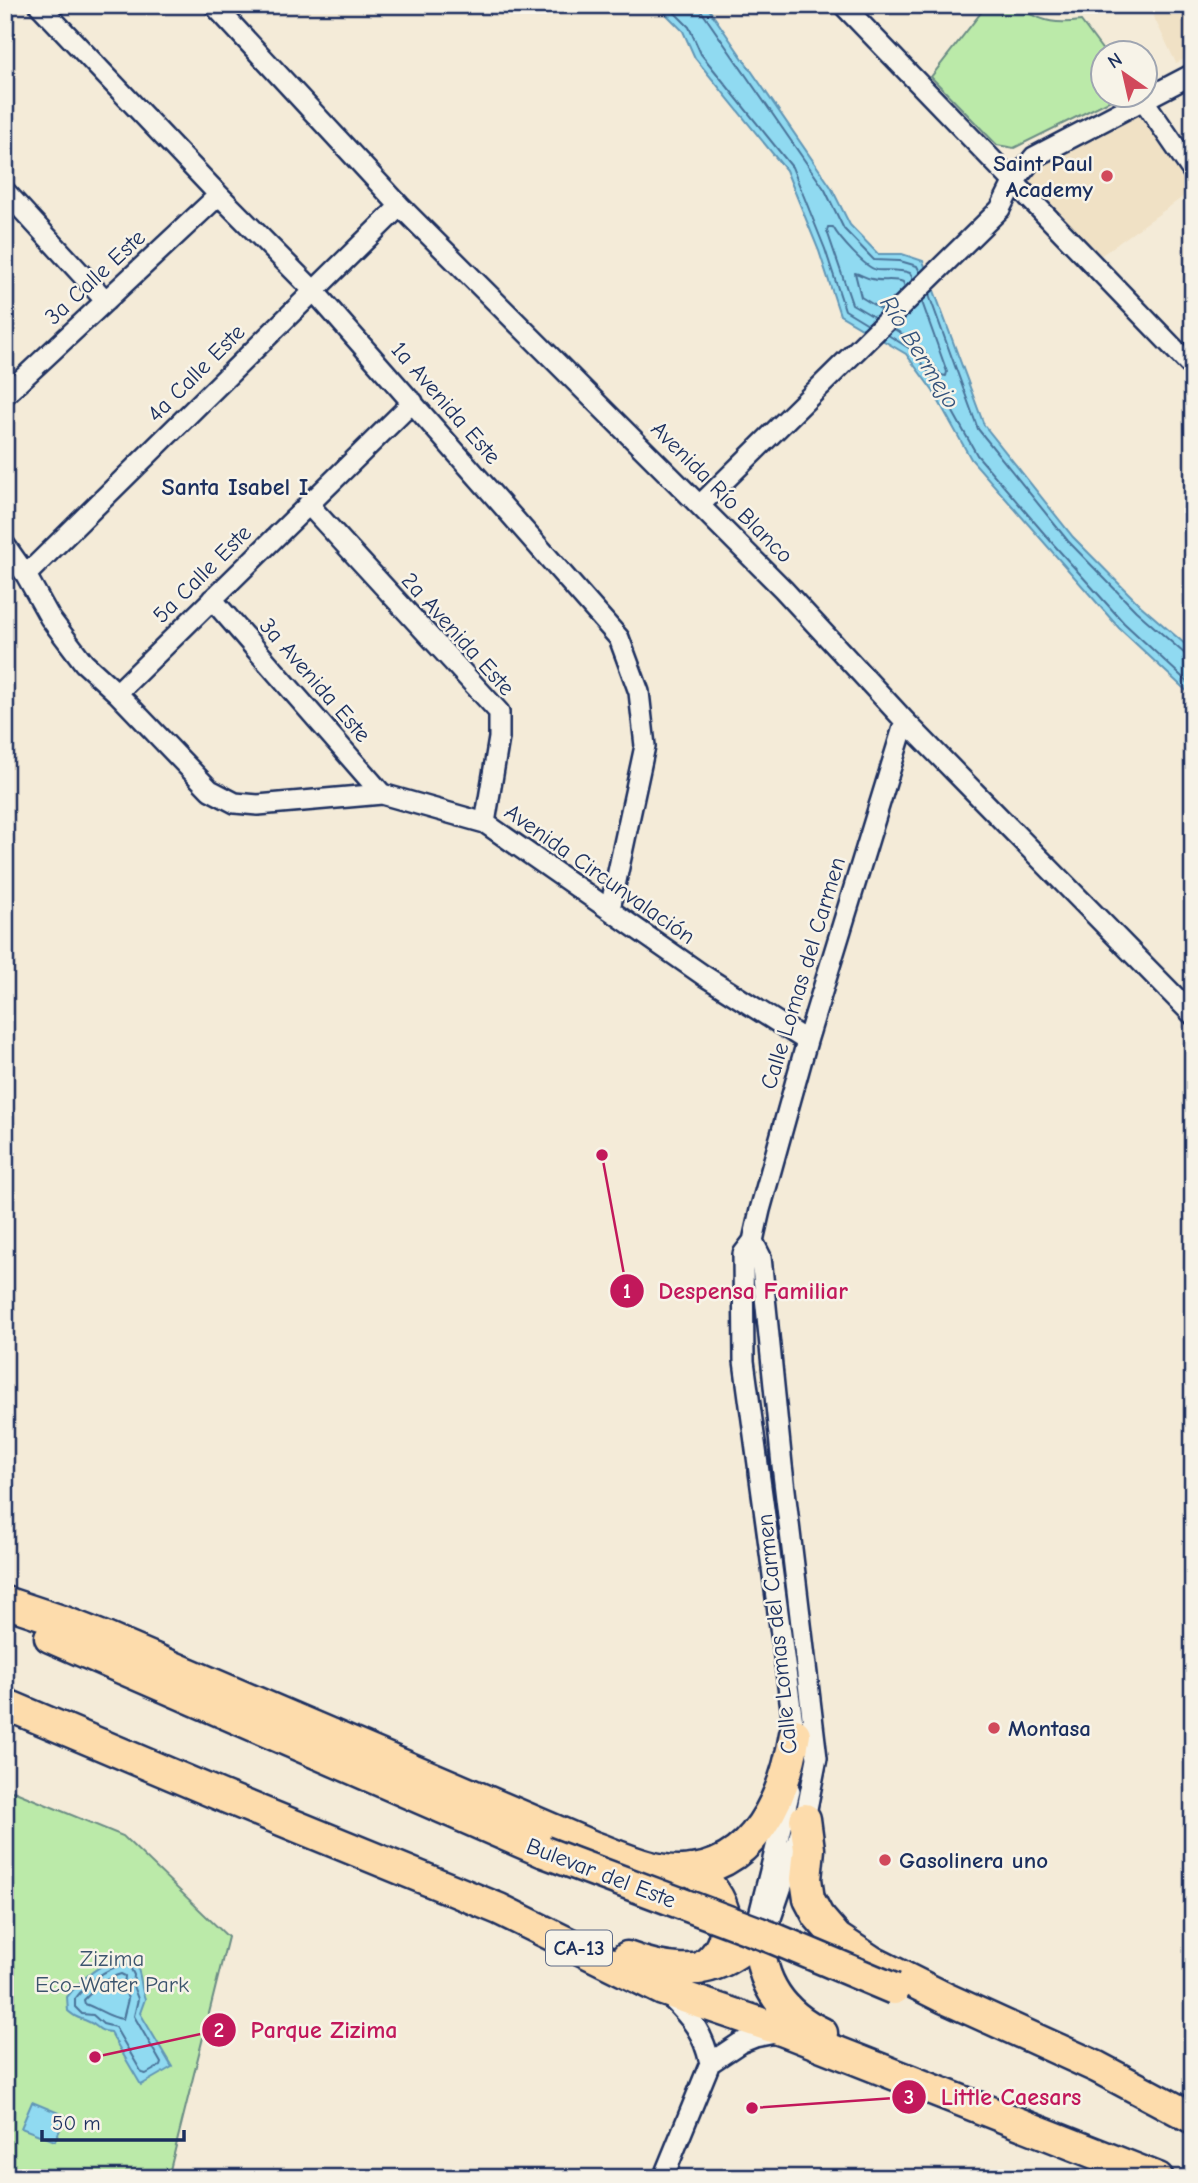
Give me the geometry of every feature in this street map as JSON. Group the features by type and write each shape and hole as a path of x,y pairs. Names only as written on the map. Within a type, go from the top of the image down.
{"highway":[{"path":"5,1602 62,1620 594,1847 653,1867 690,1870 716,1864 736,1851 764,1823 777,1802 787,1777 795,1734"},
{"name":"Bulevar del Este","path":"5,1618 544,1852 773,1938 894,1989 1058,2064 1193,2134"},
{"name":"CA-13","path":"5,1704 499,1909 663,1990 784,2031 1147,2174"},
{"path":"805,1819 809,1849 806,1879 809,1899 818,1916 837,1938 873,1962 1097,2067 1193,2118"},
{"path":"690,1870 707,1881 717,1893 726,1919 717,1951 710,1961 696,1970"},
{"path":"499,1909 635,1959 682,1970 696,1970 733,1956 759,1937"},
{"path":"759,1937 759,1956 766,1980 788,2009 806,2025 1051,2124 1100,2147 1147,2174"}],"street":[{"name":"1a Avenida Este","path":"39,5 314,291 619,638 639,692 645,746 610,909"},
{"name":"Avenida Río Blanco","path":"214,5 400,206 783,589 905,721 1193,1015"},
{"path":"843,5 1193,368"},
{"path":"1160,90 1193,74"},
{"path":"700,505 1000,209 1013,183 1034,157 1124,108"},
{"path":"1149,108 1193,172"},
{"path":"5,191 106,301"},
{"name":"3a Calle Este","path":"8,387 106,301 219,195"},
{"name":"4a Calle Este","path":"26,575 400,206"},
{"name":"5a Calle Este","path":"117,693 413,402"},
{"name":"2a Avenida Este","path":"308,504 499,712 499,738 485,823"},
{"name":"Avenida Circunvalación","path":"5,545 26,575 50,618 84,663 117,693 210,790 235,803 258,805 382,794 485,823 720,987 807,1041"},
{"name":"3a Avenida Este","path":"212,599 382,794"},
{"name":"Calle Lomas del Carmen","path":"759,1937 758,1919 798,1759 744,1361 743,1255 753,1241 807,1041 905,721"},
{"name":"Calle Lomas del Carmen","path":"753,1241 761,1257 782,1465 817,1758 805,1819 768,1925 759,1937"},
{"path":"663,1990 698,2027 710,2063"},
{"path":"663,2178 710,2063 740,2043 784,2031"}],"shaded area":[{"path":"1148,5 1193,5 1193,55 1176,63"},
{"name":"Saint Paul Academy","path":"1142,109 1190,192 1096,259 1028,187 1040,164"}],"green space":[{"path":"987,5 1010,6 1051,21 1081,21 1094,38 1090,38 1090,108 1095,108 1014,148 997,145 931,77"},
{"name":"Zizima Eco-Water Park","path":"13,1791 123,1836 228,1937 168,2178 5,2178 5,1795"}],"water":[{"name":"Río Bermejo","path":"657,5 706,5 831,187 850,225 878,254 902,254 923,261 984,425 1073,537 1141,606 1193,651 1193,697 1119,628 971,459 933,391 906,354 840,315 819,251 786,170 695,58 683,31"},
{"path":"127,1955 140,1975 145,1999 140,2013 172,2067 141,2085 110,2032 68,2011 67,1997 80,1983 101,1966"},
{"path":"32,2102 66,2116 55,2141 21,2128"}],"place":[{"name":"Saint Paul Academy","path":"1107,176"},
{"name":"Despensa Familiar","path":"602,1155"},
{"name":"Montasa","path":"994,1728"},
{"name":"Gasolinera uno","path":"885,1860"},
{"name":"Parque Zizima","path":"95,2057"},
{"name":"Little Caesars","path":"752,2108"}],"district":[{"name":"Santa Isabel I","path":"235,487"}]}
